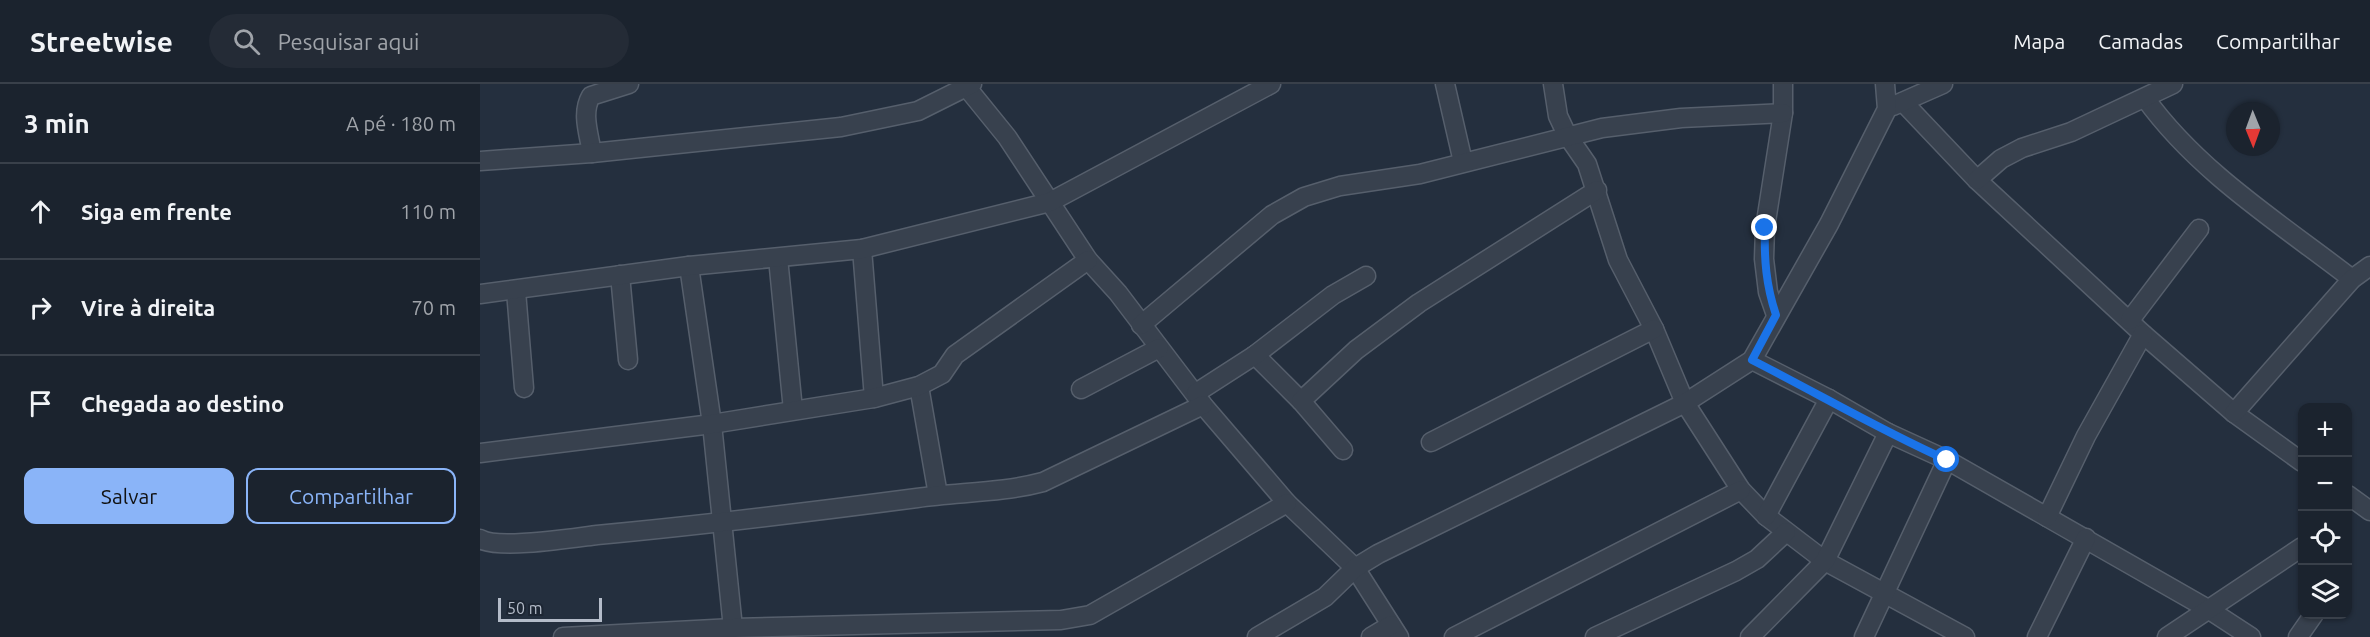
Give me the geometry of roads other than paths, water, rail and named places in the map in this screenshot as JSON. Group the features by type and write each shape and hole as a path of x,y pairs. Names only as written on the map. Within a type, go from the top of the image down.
{"street":[{"path":"592,153 585,111 586,103 591,96 629,84"},
{"path":"480,294 516,291 689,266 862,249 1050,202 1271,84"},
{"path":"1445,84 1463,162"},
{"path":"1552,84 1558,116 1567,135 1587,164 1618,260 1654,328 1685,403 1741,490 1766,516 1825,561 1965,637"},
{"path":"1776,315 1768,292 1764,259 1765,228 1783,113 1783,84"},
{"path":"1885,84 1895,105 2143,334 2234,413 2298,459"},
{"path":"1257,637 1325,597 1355,568 1378,554 1685,403 1752,360 1895,105 1943,84"},
{"path":"1977,180 2001,159 2022,148 2071,132 2173,84"},
{"path":"480,161 592,153 842,127 918,111 968,85 1007,136 1088,260 1118,293 1200,399 1287,503 1355,568 1395,631 1371,637"},
{"path":"2145,98 2172,132 2218,174 2352,279"},
{"path":"1142,325 1272,215 1304,197 1340,186 1420,174 1602,128 1681,118 1783,113"},
{"path":"1301,401 1356,350 1419,303 1597,190"},
{"path":"2130,320 2199,229"},
{"path":"862,249 874,398"},
{"path":"777,258 793,410"},
{"path":"480,453 712,424 874,398 919,386 942,374 955,355 1088,260"},
{"path":"689,266 712,424 733,628"},
{"path":"2234,413 2352,279 2370,266"},
{"path":"620,275 628,360"},
{"path":"480,539 503,543 721,524 938,495 1024,487 1043,482 1200,399 1333,295 1366,276"},
{"path":"516,291 524,388"},
{"path":"1431,442 1654,328"},
{"path":"2047,517 2086,436 2143,334"},
{"path":"1081,389 1159,348"},
{"path":"1255,355 1301,401 1343,450"},
{"path":"1752,360 1829,399 1888,433 1947,460 2208,609 2251,637"},
{"path":"919,386 938,495"},
{"path":"1766,516 1829,399"},
{"path":"1750,637 1825,561 1888,433"},
{"path":"1864,637 1947,460"},
{"path":"1454,637 1741,490"},
{"path":"2352,497 2368,506"},
{"path":"563,637 733,628 1060,620 1090,615 1287,503"},
{"path":"2352,515 2368,506"},
{"path":"1595,637 1736,571 1757,559 1786,532"},
{"path":"2037,637 2086,538"},
{"path":"2167,637 2298,550"},
{"path":"2298,637 2311,619"}]}
